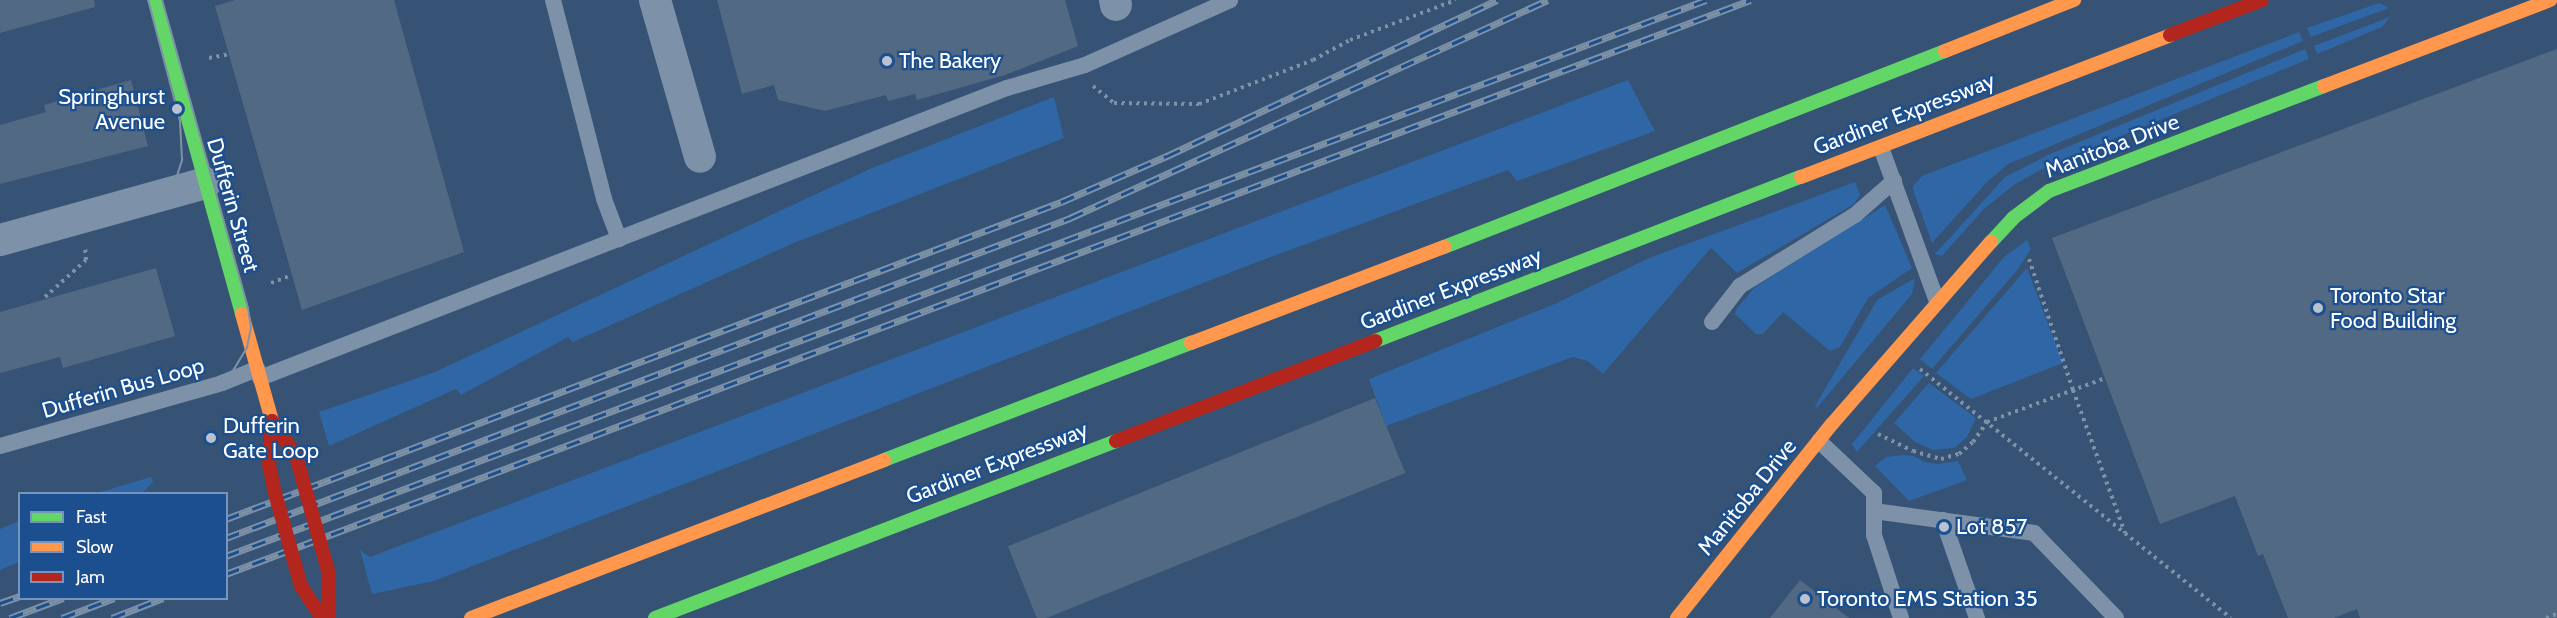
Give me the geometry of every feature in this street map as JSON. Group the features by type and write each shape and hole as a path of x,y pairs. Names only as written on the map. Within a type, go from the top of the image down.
{"main road":[{"name":"Dufferin Street","path":"155,0 272,421 296,456 329,574 329,618"},
{"name":"Gardiner Expressway","path":"471,618 1619,180 2074,0"},
{"name":"Gardiner Expressway","path":"655,618 2262,0"},
{"name":"Manitoba Drive","path":"1677,618 1819,441 1937,301 2013,218 2049,191 2550,0"},
{"name":"Dufferin Street","path":"272,421 269,465 275,493 301,586 322,618"}],"street":[{"path":"655,0 700,157"},
{"path":"0,240 205,183"}],"lane":[{"path":"553,0 604,199 619,239"},
{"name":"Dufferin Bus Loop","path":"0,446 258,374 619,239 1007,88 1085,65 1230,0"},
{"path":"1883,153 1937,301"},
{"path":"1712,322 1740,286 1855,215 1894,181"},
{"path":"1819,441 1874,493 1874,535 1901,618"},
{"path":"1874,510 2034,533 2116,618"},
{"path":"1943,520 1977,618"}],"path":[{"path":"1085,65 1093,86 1114,103 1199,104 1313,60 1350,40 1456,0"},
{"path":"209,58 229,54"},
{"path":"45,297 86,260 84,245"},
{"path":"2029,259 2073,390 2126,533"},
{"path":"271,283 292,275"},
{"path":"1896,350 2231,618"},
{"path":"1878,434 1913,451 1941,459 1959,454 1973,442 1987,422 2105,378"},
{"path":"2546,618 2557,614"}],"shaded area":[{"path":"2379,3 2389,8 2311,37 2307,28"},
{"path":"2390,17 2382,27 2317,54 2314,46"},
{"path":"2299,32 2303,41 2008,164 1987,182 1932,243 1914,193 1913,186 1922,176"},
{"path":"2305,49 2309,59 2050,165 2015,184 1983,210 1942,256 1935,254 2005,177 2050,154"},
{"path":"1628,80 1655,131 1517,181 1508,170 1260,261 434,581 372,594 360,550 370,557"},
{"path":"1054,97 1064,138 794,243 573,342 568,337 461,395 456,389 329,446 319,412 435,372 872,168"},
{"path":"1855,182 1860,195 1854,204 1737,273 1711,248 1603,374 1588,361 1573,357 1386,426 1369,379 1557,303 1649,258"},
{"path":"1885,205 1912,268 1868,298 1840,347 1830,351 1783,312 1763,334 1756,334 1735,314 1737,308 1755,287"},
{"path":"2027,240 2031,249 2018,269 1932,369 1920,359 2004,257"},
{"path":"2027,268 2063,363 1971,399 1936,373"},
{"path":"1915,278 1912,294 1817,408 1815,406 1877,300"},
{"path":"1913,368 1924,376 1857,452 1852,444"},
{"path":"1929,383 1976,418 1967,437 1954,448 1933,450 1915,442 1894,423"},
{"path":"1903,455 1938,464 1958,461 1967,480 1909,501 1875,466 1886,457"},
{"path":"151,477 153,482 143,492 100,492"},
{"path":"18,521 18,562 0,570 0,529"}],"building":[{"path":"0,0 94,0 95,7 0,33"},
{"path":"235,0 394,0 464,252 302,310 215,6"},
{"name":"The Bakery","path":"717,0 1065,0 1078,46 1005,75 917,100 915,94 888,101 886,95 825,111 778,100 774,85 742,94"},
{"name":"Toronto Star Food Building","path":"2557,49 2557,618 2360,618 2357,609 2334,618 2288,618 2263,554 2258,556 2235,496 2160,524 2052,238"},
{"path":"131,80 148,146 0,184 0,125 46,112 44,105"},
{"path":"156,268 175,336 63,368 60,357 0,373 0,312"},
{"path":"1375,398 1405,473 1047,618 1037,618 1008,546"},
{"name":"Toronto EMS Station 35","path":"1800,580 1849,618 1770,618"}],"tram line":[{"path":"0,244 149,202 163,195 176,179 182,160 180,121 148,0"},
{"path":"0,443 207,385 233,371 247,348 251,328 248,308 162,0"}],"railway":[{"path":"228,518 1061,202 1167,156 1497,0"},
{"path":"228,537 1070,218 1548,0"},
{"path":"228,555 1706,0"},
{"path":"228,573 1751,0"},
{"path":"0,603 18,597"},
{"path":"10,618 58,600"},
{"path":"62,618 109,600"},
{"path":"112,618 158,600"}],"traffic: fast":[{"path":"155,0 242,314"},
{"path":"1444,247 1945,51"},
{"path":"1991,242 2013,218 2049,191 2324,86"},
{"path":"1375,341 1801,177"},
{"path":"884,460 1191,343"},
{"path":"655,618 1116,441"}],"traffic: slow":[{"path":"1945,51 2074,0"},
{"path":"2324,86 2550,0"},
{"path":"1801,177 2170,35"},
{"path":"1677,618 1832,424 1991,242"},
{"path":"1191,343 1444,247"},
{"path":"242,314 272,421"},
{"path":"471,618 884,460"}],"traffic: jam":[{"path":"2170,35 2262,0"},
{"path":"1116,441 1375,341"},
{"path":"272,421 296,456 329,574 329,618"},
{"path":"272,421 269,465 275,493 301,586 322,618"}],"place":[{"name":"The Bakery","path":"887,61"},
{"name":"Springhurst Avenue","path":"177,109"},
{"name":"Toronto Star Food Building","path":"2318,308"},
{"name":"Dufferin Gate Loop","path":"211,438"},
{"name":"Lot 857","path":"1944,527"},
{"name":"Toronto EMS Station 35","path":"1805,599"}]}
